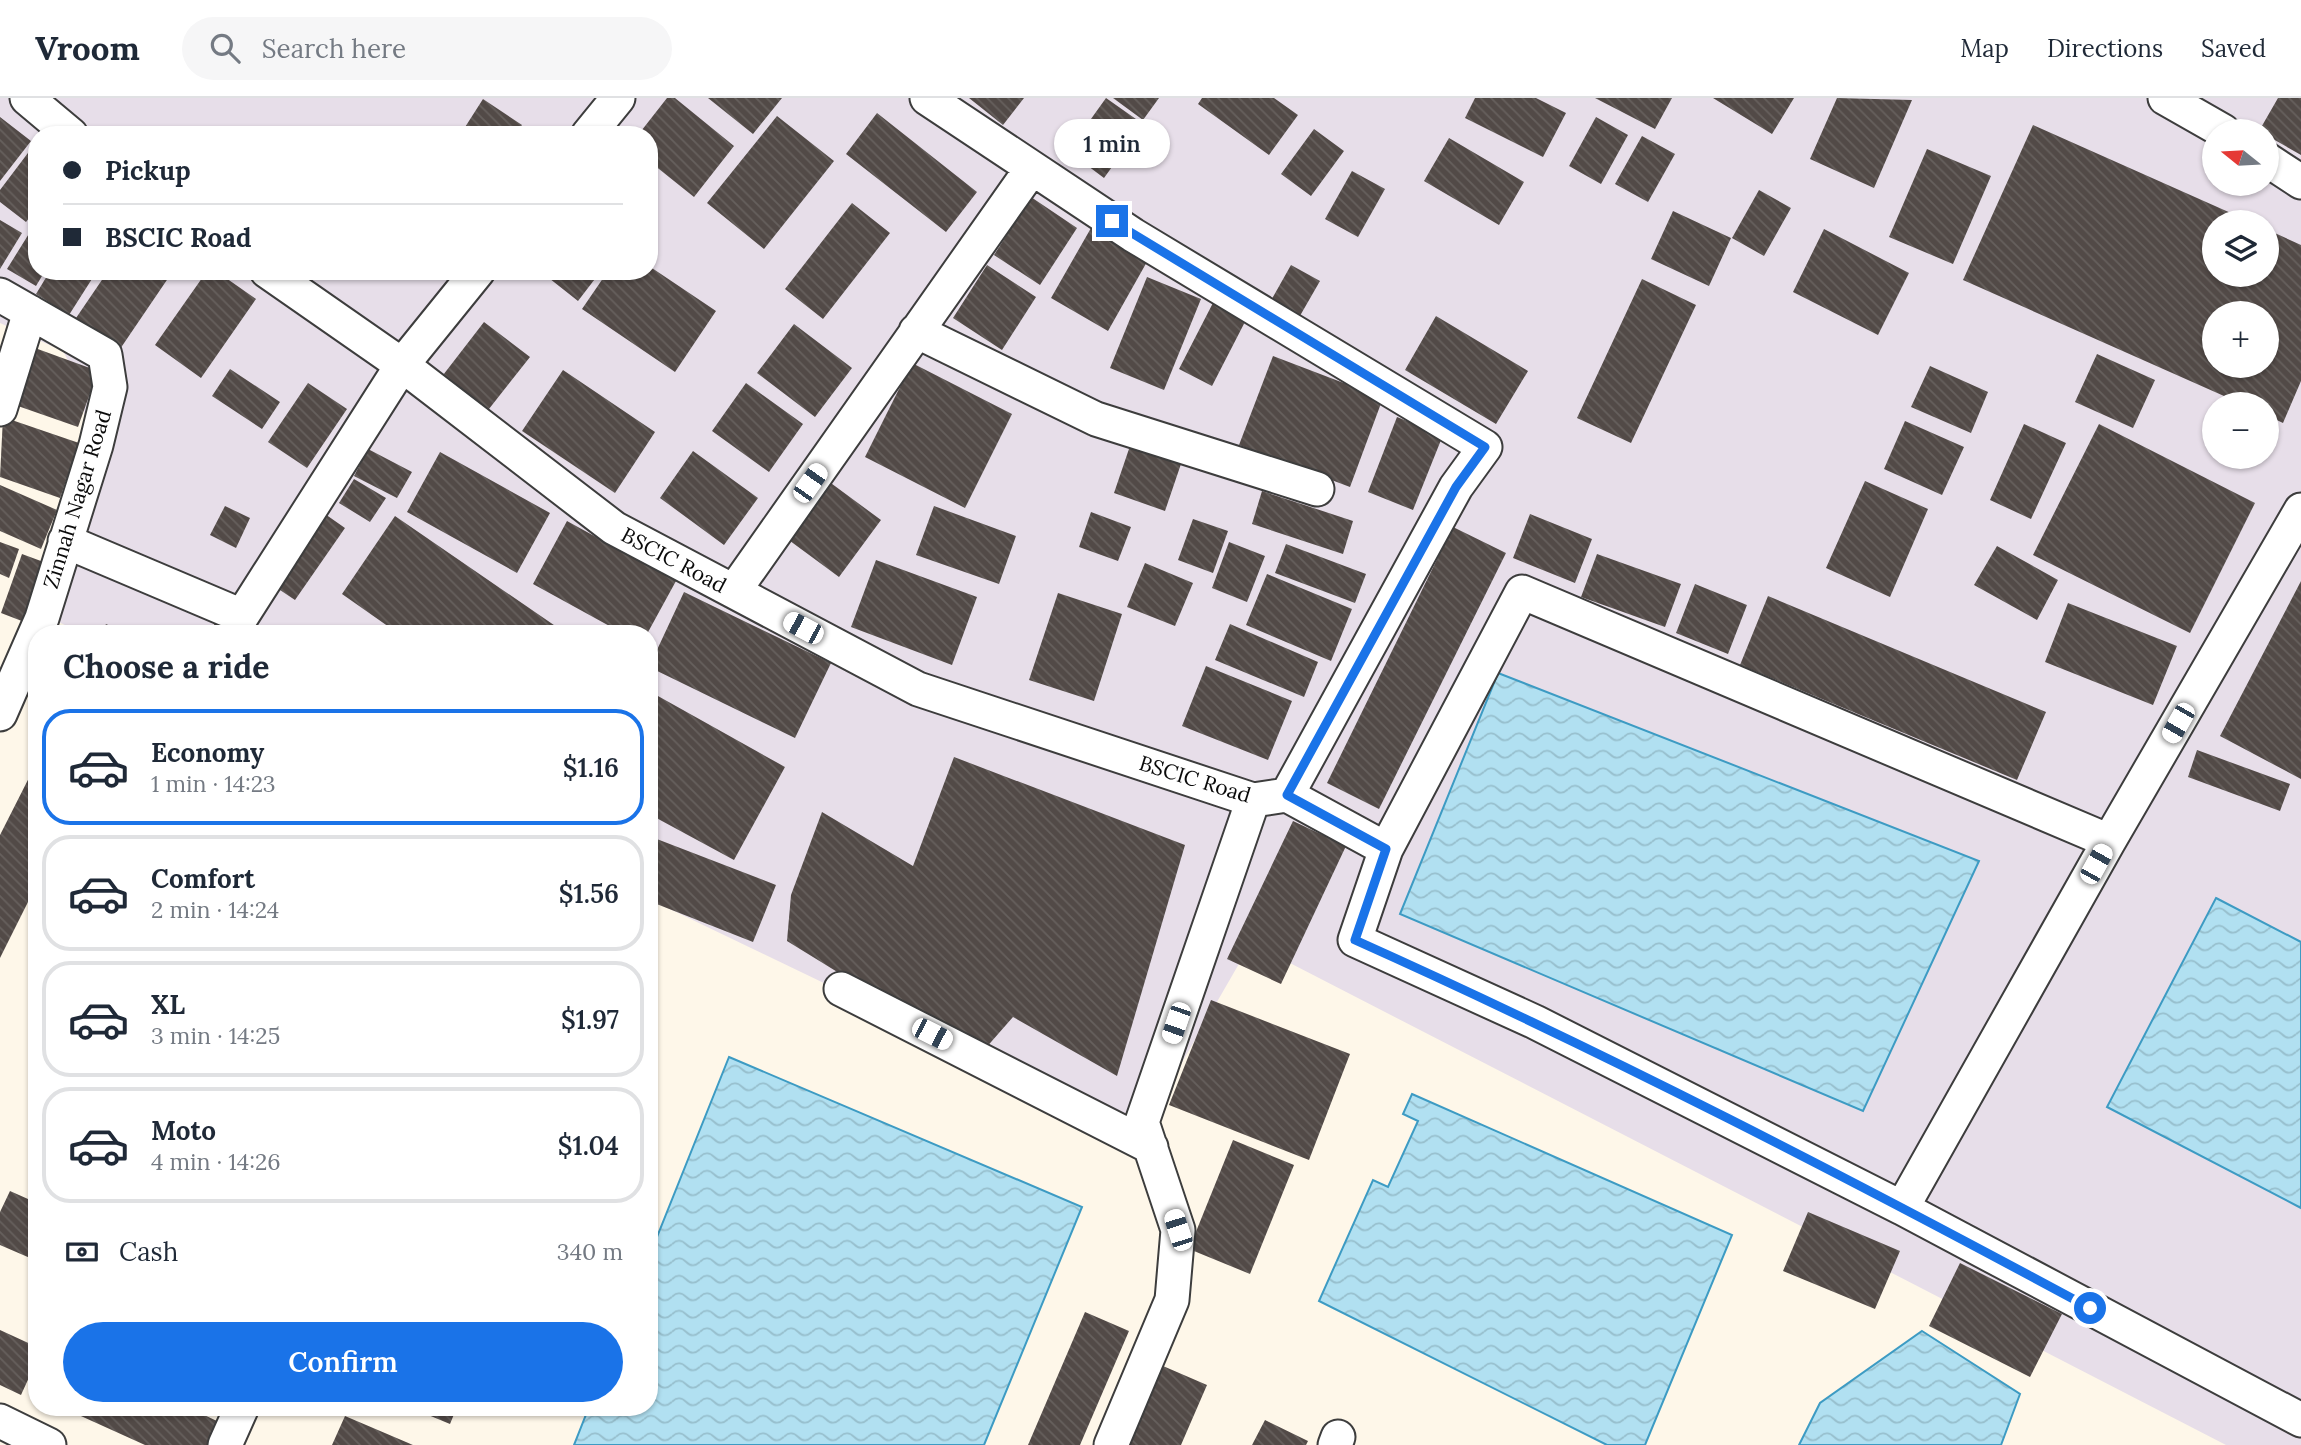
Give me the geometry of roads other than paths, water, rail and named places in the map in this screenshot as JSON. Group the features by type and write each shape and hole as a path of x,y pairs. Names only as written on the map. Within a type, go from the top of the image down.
{"street":[{"path":"27,98 60,126"},
{"path":"595,126 618,98"},
{"path":"927,98 1133,235 1485,447 1456,487 1287,795 1386,849"},
{"path":"2165,98 2219,117"},
{"path":"733,591 1031,167"},
{"path":"2279,168 2301,182"},
{"name":"BSCIC Road","path":"280,280 402,365 614,528 918,689 1253,800 1287,795"},
{"path":"65,541 242,616 402,365 471,280"},
{"name":"Zinnah Nagar Road","path":"0,295 106,355 110,387 96,445 39,625"},
{"path":"0,409 30,312"},
{"path":"916,331 1096,419 1317,489"},
{"path":"1902,1208 2109,841 2301,510"},
{"path":"2109,841 1522,592 1386,849 1355,940 1535,1022 1902,1208 2301,1420"},
{"name":"Zinnah Nagar Road","path":"0,714 28,650"},
{"path":"1111,1445 1172,1300 1178,1230 1142,1122 1253,800"},
{"path":"841,989 1151,1147"},
{"path":"225,1445 238,1416"},
{"path":"0,1420 45,1444"}],"water":[{"path":"1498,673 1979,861 1863,1111 1400,914"},
{"path":"2216,898 2301,942 2301,1208 2107,1107"},
{"path":"729,1057 1082,1207 984,1445 574,1445 585,1416 658,1416 658,1234"},
{"path":"1412,1094 1732,1235 1645,1445 1607,1445 1319,1301 1373,1180 1388,1187 1418,1121 1403,1114"},
{"path":"1922,1331 2020,1394 2001,1445 1799,1445 1820,1403"}]}
